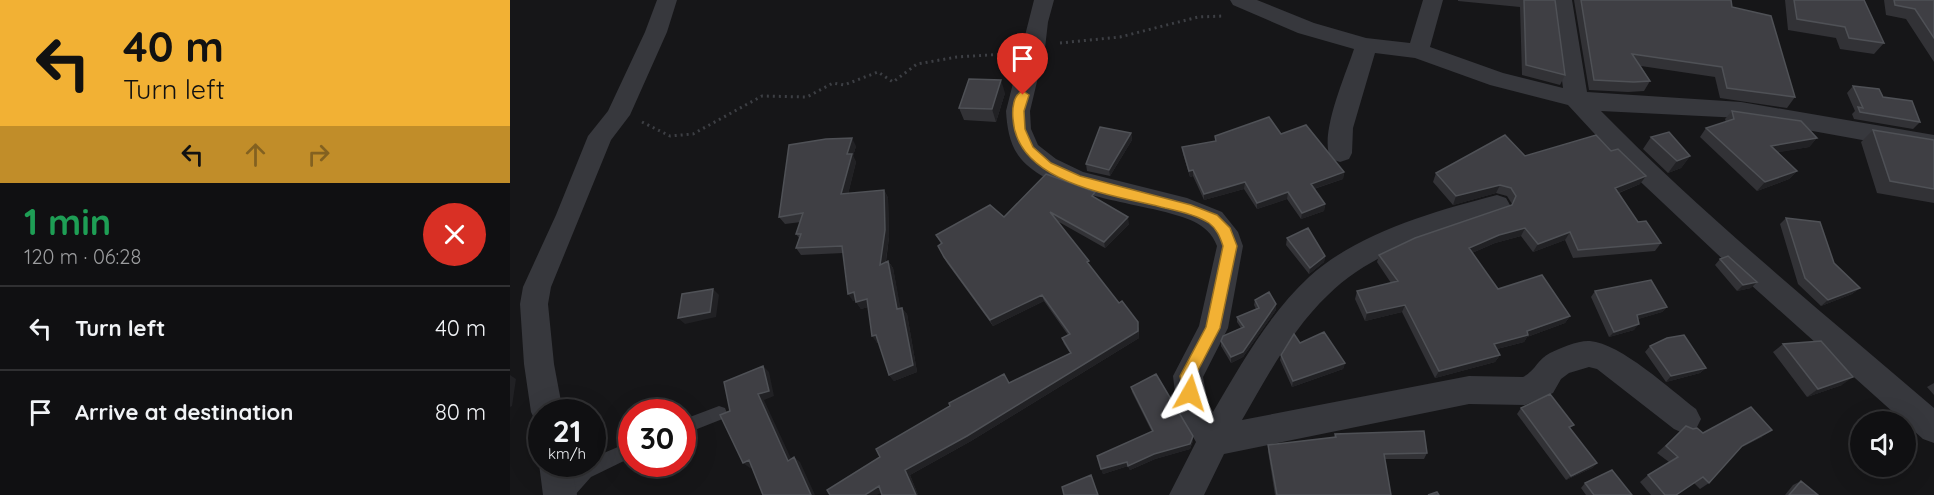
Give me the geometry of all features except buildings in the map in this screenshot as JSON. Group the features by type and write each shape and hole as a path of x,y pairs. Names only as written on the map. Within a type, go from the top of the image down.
{"street":[{"path":"545,399 539,364 534,304 537,287 570,215 600,136 618,115 656,32 667,0"},
{"path":"1044,0 1018,111 1019,129 1028,150 1047,166 1077,180 1187,208 1213,219 1225,232 1230,246 1213,328 1188,376 1193,410 1214,441"},
{"path":"1419,51 1433,0"},
{"path":"1562,0 1576,99 1637,163 1741,260 1934,428"},
{"path":"1233,8 1275,8 1366,45 1419,51 1498,80 1576,99 1604,104 1741,110 1934,144"},
{"path":"1340,153 1341,128 1366,45"},
{"path":"1186,495 1214,441 1263,357 1305,298 1333,273 1405,234 1442,220 1497,205"},
{"path":"1214,441 1469,390 1525,391 1542,383 1550,369 1562,362 1589,354 1605,358 1685,419"},
{"path":"557,477 560,495"}],"lane":[{"path":"696,422 719,413"},
{"path":"566,495 569,488 583,473 598,462 618,454"}],"path":[{"path":"612,122 638,120 670,136 693,134 762,96 807,97 833,83 844,85 878,72 893,82 917,64 957,57 996,56 1060,43 1112,38 1233,8"}],"route":[{"path":"1023,95 1018,111 1019,129 1028,150 1047,166 1077,180 1187,208 1213,219 1225,232 1230,246 1213,328 1188,376 1190,393"}]}
